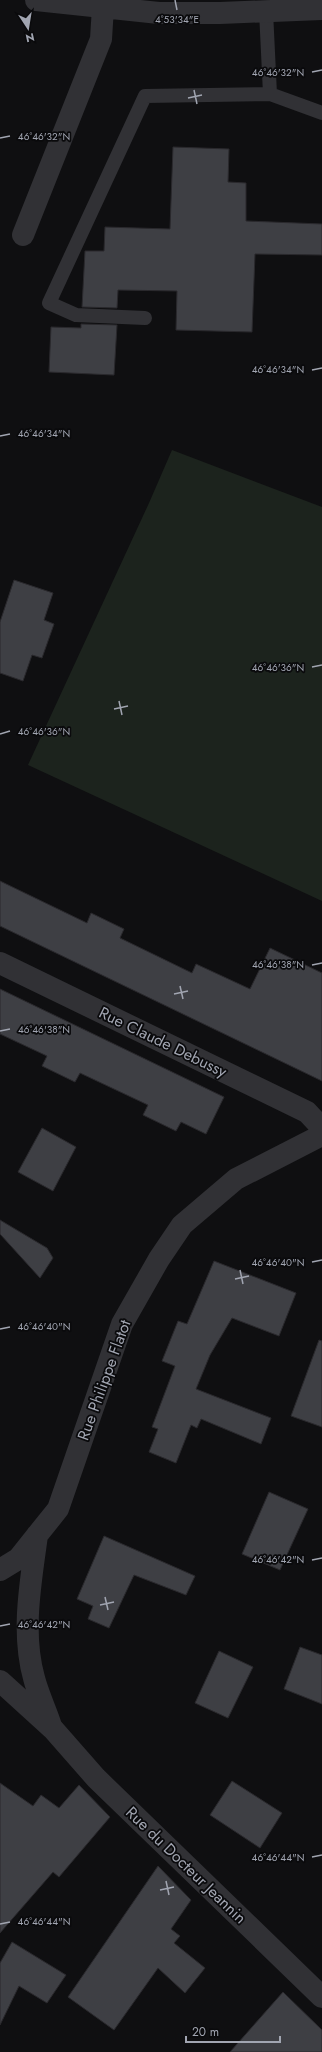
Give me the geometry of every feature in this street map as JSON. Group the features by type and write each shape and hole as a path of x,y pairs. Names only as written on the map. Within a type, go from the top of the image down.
{"street":[{"path":"36,0 159,13 322,9"},
{"path":"23,234 100,39 103,7"},
{"name":"Rue Claude Debussy","path":"0,963 307,1112 322,1128"},
{"name":"Rue Philippe Flatot","path":"0,1570 18,1559 58,1509 122,1324 159,1258 182,1225 236,1179 322,1135"},
{"name":"Rue du Docteur Jeannin","path":"37,1535 29,1610 29,1650 34,1677 52,1730"},
{"name":"Rue du Docteur Jeannin","path":"2,1687 52,1730 96,1778 322,1997"}],"lane":[{"path":"266,11 270,94"},
{"path":"145,318 76,315 49,303 145,96 270,94 322,113"}],"shaded area":[{"path":"172,450 322,507 322,901 28,765"}],"building":[{"path":"173,147 229,149 228,182 246,183 246,221 322,224 322,255 255,254 252,332 176,330 177,291 118,290 117,308 82,307 85,251 104,251 105,227 170,229"},
{"path":"81,324 117,325 114,375 49,372 51,327 81,328"},
{"path":"14,580 53,593 44,620 54,624 42,658 32,655 23,681 0,673 0,622"},
{"path":"0,881 87,923 91,913 124,929 120,938 192,973 196,964 250,989 270,948 322,973 322,1081 0,926"},
{"path":"0,989 224,1097 206,1134 181,1122 176,1131 143,1115 148,1105 80,1073 75,1082 42,1066 47,1056 0,1034"},
{"path":"42,1128 76,1147 53,1191 18,1172"},
{"path":"0,1220 47,1248 53,1258 40,1278 0,1234"},
{"path":"214,1261 296,1293 279,1336 232,1318 210,1355 196,1389 271,1418 261,1444 201,1419 197,1428 191,1425 176,1463 149,1452 158,1429 152,1427 175,1366 162,1361 178,1321 187,1324"},
{"path":"319,1340 322,1341 322,1427 291,1416"},
{"path":"269,1492 308,1509 280,1570 242,1554"},
{"path":"104,1536 195,1576 186,1595 134,1575 109,1628 88,1619 93,1606 77,1599"},
{"path":"300,1647 322,1655 322,1704 284,1689"},
{"path":"219,1651 253,1667 228,1718 195,1703"},
{"path":"232,1781 282,1813 260,1848 210,1815"},
{"path":"0,1783 33,1806 41,1795 59,1808 79,1785 110,1817 59,1877 53,1872 0,1933"},
{"path":"158,1866 191,1900 171,1929 180,1936 174,1943 205,1968 185,1993 158,1968 114,2030 68,1997"},
{"path":"12,1942 66,1975 47,2003 19,1986 0,2025 0,1963"},
{"path":"283,1992 322,2030 322,2052 230,2052"}]}
